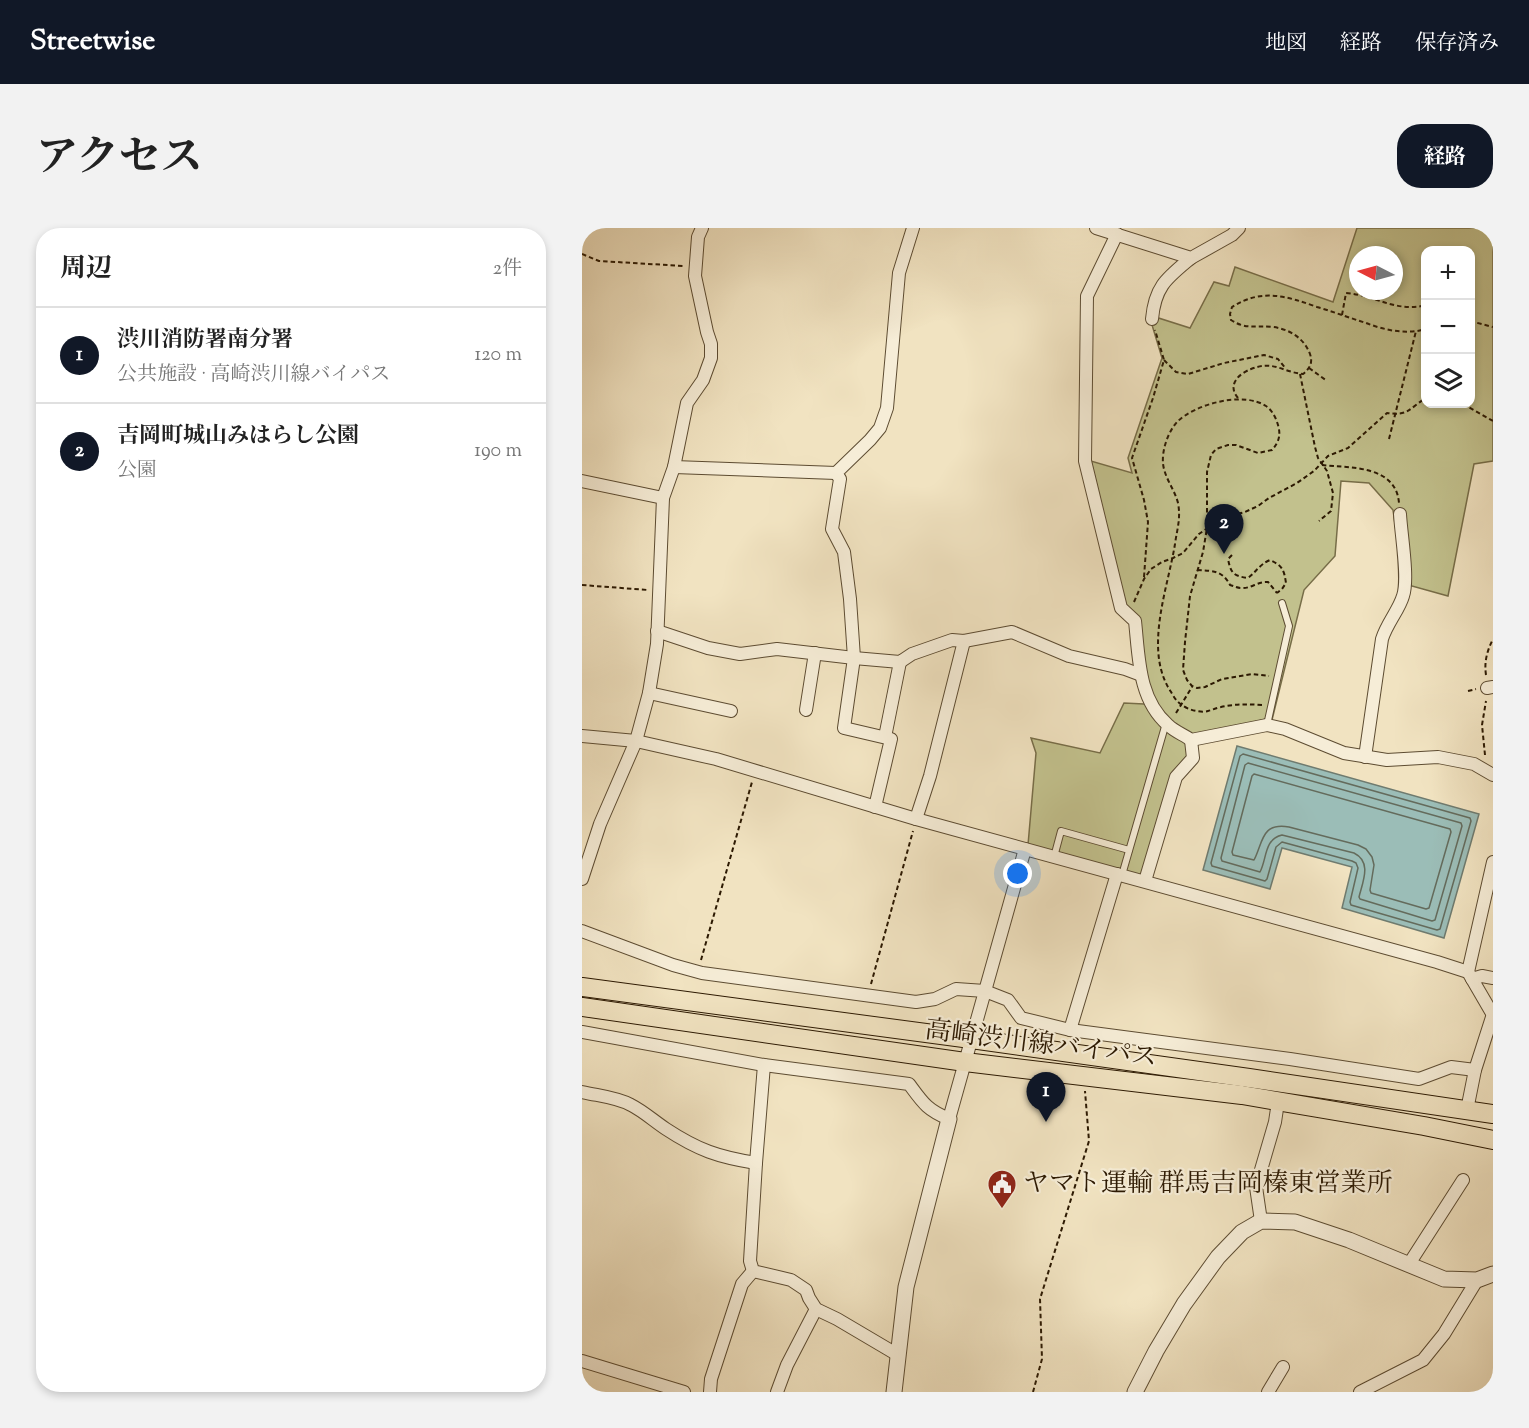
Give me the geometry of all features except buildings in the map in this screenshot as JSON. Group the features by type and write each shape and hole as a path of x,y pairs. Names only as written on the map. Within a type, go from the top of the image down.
{"main road":[{"name":"高崎渋川線バイパス","path":"582,987 971,1039 1493,1114"},
{"name":"高崎渋川線バイパス","path":"582,1007 965,1062 1242,1095 1493,1140"}],"street":[{"path":"582,879 600,824 636,741 649,693 657,644 663,498 675,467 687,403 703,380 711,358 711,344 696,276 698,237 702,228"},
{"path":"675,467 836,473 870,440 880,428 887,408 899,273 913,228"},
{"path":"1096,228 1191,258"},
{"path":"1152,319 1153,305 1158,291 1167,279 1191,258 1232,235 1239,228"},
{"path":"1117,234 1087,296 1085,461 1121,608 1135,621 1141,675 1145,691 1155,710 1167,724 1191,740 1266,725 1285,729 1344,753 1387,760 1438,757 1474,764 1492,775"},
{"path":"836,473 840,479 832,529 843,552 850,599 854,658 844,728 891,739 875,807"},
{"path":"582,481 663,498"},
{"path":"1365,757 1382,639 1403,596 1405,582 1400,514"},
{"path":"657,631 708,648 740,654 777,649 900,662 912,654 952,640 1012,632 1069,656 1141,675"},
{"path":"916,819 930,776 964,640"},
{"path":"806,710 815,653"},
{"path":"885,737 900,662"},
{"path":"649,693 731,711"},
{"path":"582,736 636,741 716,759 916,819 1145,881 1470,975 1493,978"},
{"path":"1145,881 1176,777 1192,758 1191,740"},
{"path":"894,1392 906,1287 949,1119 1025,849"},
{"path":"1467,1110 1475,1070 1493,1015 1470,975 1493,862"},
{"path":"1071,1030 1120,874"},
{"path":"582,931 697,972 916,1002 935,999 956,989 985,991 1008,1000 1021,1018 1071,1030 1290,1059 1419,1079 1451,1067 1475,1070"},
{"path":"582,1032 764,1065 909,1084 924,1104 935,1113 949,1119"},
{"path":"753,1271 750,1261 764,1065"},
{"path":"582,1092 616,1099 633,1106 681,1139 705,1152 756,1163"},
{"path":"1262,1221 1256,1187 1275,1122 1278,1102"},
{"path":"1408,1264 1463,1180"},
{"path":"1135,1392 1184,1304 1218,1257 1242,1232 1262,1221 1295,1222 1349,1240 1444,1279 1477,1280 1493,1274"},
{"path":"753,1271 791,1280 806,1290 816,1309 898,1355"},
{"path":"710,1392 711,1379 742,1284 753,1271"},
{"path":"1360,1392 1423,1360 1444,1334 1477,1280"},
{"path":"777,1392 787,1365 816,1309"},
{"path":"582,1361 684,1392"},
{"path":"1268,1392 1283,1367"}],"lane":[{"path":"1266,725 1289,626 1282,603"},
{"path":"1120,874 1167,724"},
{"path":"1054,857 1061,831 1129,850"}],"path":[{"path":"582,254 599,261 696,267"},
{"path":"1342,315 1346,293 1400,307 1421,306"},
{"path":"1239,399 1233,390 1234,382 1247,370 1268,365 1303,374 1312,364 1311,356 1300,338 1291,333 1272,327 1246,327 1231,320 1232,307 1249,298 1273,295 1290,298 1382,329 1421,330"},
{"path":"1152,319 1164,360 1176,372 1188,374 1224,363 1264,355 1278,358 1286,369"},
{"path":"1475,322 1493,327"},
{"path":"1389,439 1416,331"},
{"path":"1144,579 1148,522 1132,458 1164,360"},
{"path":"1309,368 1328,381"},
{"path":"1300,374 1315,447 1327,471 1333,493 1331,511 1319,521"},
{"path":"1271,706 1235,705 1218,707 1206,712 1190,709 1181,705 1173,696 1164,679 1159,662 1161,614 1179,526 1178,503 1164,468 1165,443 1175,423 1192,410 1214,403 1239,399 1266,406 1277,421 1280,432 1272,450 1258,453 1236,445 1228,445 1216,449 1212,455 1207,472 1207,528 1203,552 1190,596 1183,670 1186,680 1197,688 1222,679 1252,674 1278,678"},
{"path":"1130,616 1144,579 1151,569 1183,553 1199,534 1225,517 1258,506 1306,477 1322,465 1329,456 1348,448 1387,412 1401,415 1421,401"},
{"path":"1470,408 1493,421"},
{"path":"1322,465 1368,470 1382,475 1394,485 1399,498 1400,514"},
{"path":"1233,515 1234,539"},
{"path":"1197,570 1217,572 1226,577 1230,585 1241,588 1263,581 1268,582 1277,593 1286,583 1284,571 1279,564 1270,560 1260,564 1256,572 1248,578 1237,577 1230,569 1228,560 1232,555"},
{"path":"582,585 658,591"},
{"path":"1492,775 1485,758 1482,725 1490,687 1484,665 1493,639"},
{"path":"1167,724 1192,686"},
{"path":"697,972 755,771"},
{"path":"868,995 916,819"},
{"path":"1033,1392 1042,1359 1040,1299 1089,1141 1084,1076"}],"shaded area":[{"path":"1357,228 1493,228 1493,461 1474,464 1448,596 1401,583 1393,510 1369,483 1341,481 1335,556 1304,590 1272,720 1266,719 1193,737 1189,757 1143,878 1028,845 1036,753 1031,738 1100,753 1124,703 1144,704 1152,700 1126,607 1091,461 1132,473 1128,458 1162,358 1149,315 1190,328 1214,282 1229,286 1235,267 1333,302 1349,253 1349,300 1403,300 1403,246 1351,246"}],"water":[{"path":"1237,746 1479,814 1444,938 1342,908 1352,867 1282,848 1270,889 1203,870"}],"place":[{"name":"吉岡町城山みはらし公園","path":"1224,554"},
{"name":"渋川消防署南分署","path":"1046,1122"},
{"name":"ヤマト運輸 群馬吉岡榛東営業所","path":"1002,1210"}]}
